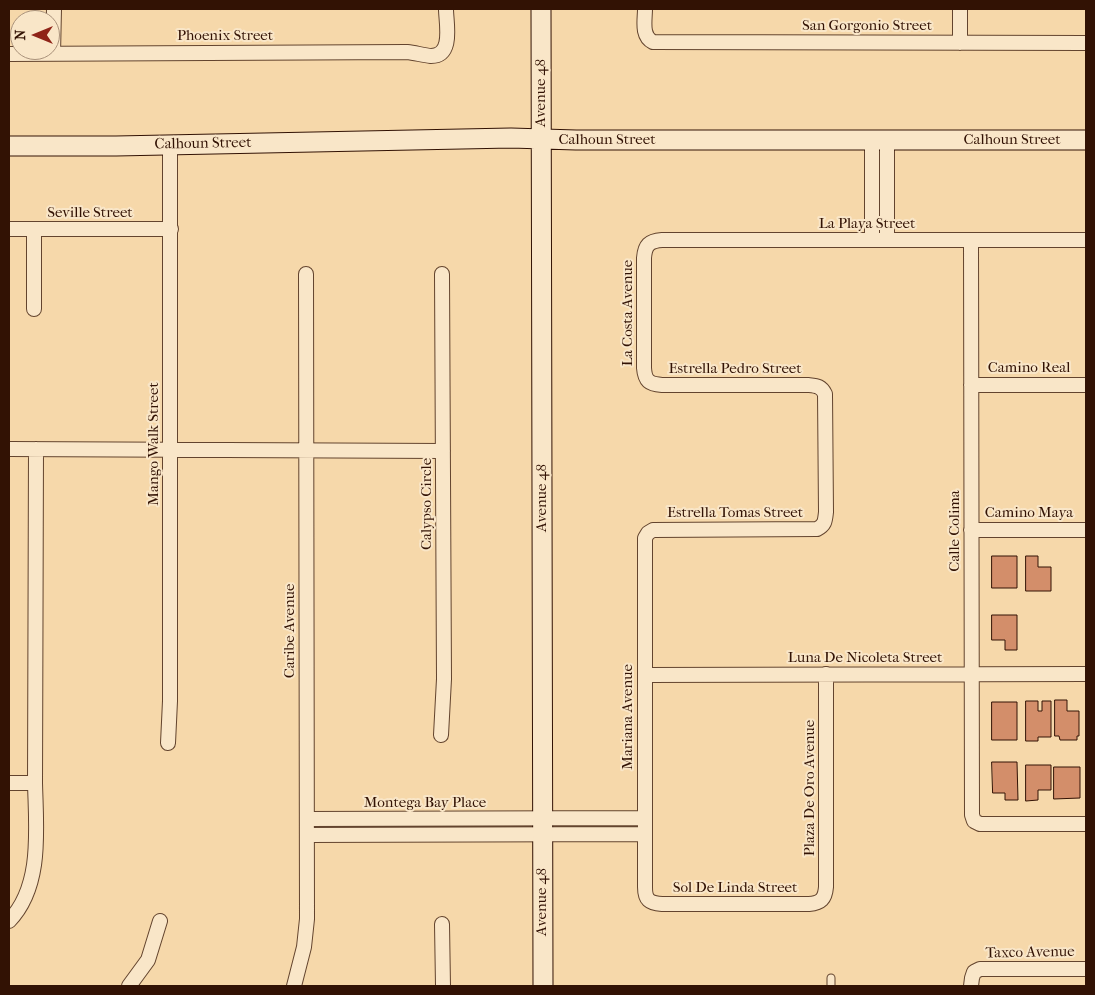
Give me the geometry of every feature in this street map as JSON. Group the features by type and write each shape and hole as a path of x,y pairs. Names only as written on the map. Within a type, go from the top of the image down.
{"street":[{"name":"Phoenix Street","path":"60,54 407,52 433,56 441,53 448,39 446,9"},
{"name":"Avenue 48","path":"541,9 543,986"},
{"name":"San Gorgonio Street","path":"645,9 645,34 653,42 1086,42"},
{"path":"960,9 960,42"},
{"name":"Calhoun Street","path":"9,146 541,139 1086,140"},
{"path":"879,140 879,240"},
{"name":"Mango Walk Street","path":"168,743 170,701 170,145"},
{"name":"Seville Street","path":"9,229 171,229"},
{"path":"34,229 34,310"},
{"name":"La Playa Street","path":"648,243 662,240 1086,240"},
{"name":"Calle Colima","path":"971,240 972,815 974,821 980,824 1086,824"},
{"name":"La Costa Avenue","path":"648,243 644,258 644,368 648,382"},
{"name":"Caribe Avenue","path":"294,986 304,947 307,919 306,274"},
{"name":"Calypso Circle","path":"441,735 444,679 442,274"},
{"name":"Estrella Pedro Street","path":"648,382 662,385 808,385 822,388 825,394 826,512 822,526"},
{"name":"Camino Real","path":"971,385 1086,385"},
{"path":"9,449 306,452 443,451"},
{"path":"9,921 16,914 32,880 36,833 36,449"},
{"name":"Estrella Tomas Street","path":"648,533 653,530 808,530 817,529 822,526"},
{"name":"Camino Maya","path":"971,530 1086,530"},
{"name":"Mariana Avenue","path":"648,533 645,538 644,547 644,834 645,895 648,901"},
{"name":"Plaza De Oro Avenue","path":"823,901 826,895 826,674"},
{"name":"Luna De Nicoleta Street","path":"644,675 1086,674"},
{"path":"9,783 35,783"},
{"path":"307,835 513,835 542,826 644,818"},
{"name":"Montega Bay Place","path":"307,820 542,826"},
{"path":"542,826 644,834"},
{"name":"Sol De Linda Street","path":"648,901 662,904 809,904 823,901"},
{"path":"129,986 148,960 160,922"},
{"path":"442,924 443,986"},
{"name":"Taxco Avenue","path":"971,986 974,972 980,970 1086,969"}],"lane":[{"path":"831,978 831,986"}],"building":[{"path":"992,556 1017,556 1017,588 992,588"},
{"path":"1026,556 1038,556 1038,567 1051,567 1051,591 1026,591"},
{"path":"992,615 1017,615 1017,650 1005,650 1005,640 992,640"},
{"path":"1055,700 1067,700 1067,711 1079,711 1079,736 1077,736 1077,740 1060,740 1059,736 1055,736"},
{"path":"1026,701 1038,701 1038,711 1042,711 1042,701 1051,701 1051,737 1038,737 1038,741 1026,741"},
{"path":"992,702 1017,702 1017,740 992,740"},
{"path":"992,762 1017,762 1018,800 1005,800 1005,793 993,793"},
{"path":"1026,765 1051,765 1051,790 1038,790 1038,800 1026,801"},
{"path":"1054,767 1080,767 1080,798 1054,799"}]}
